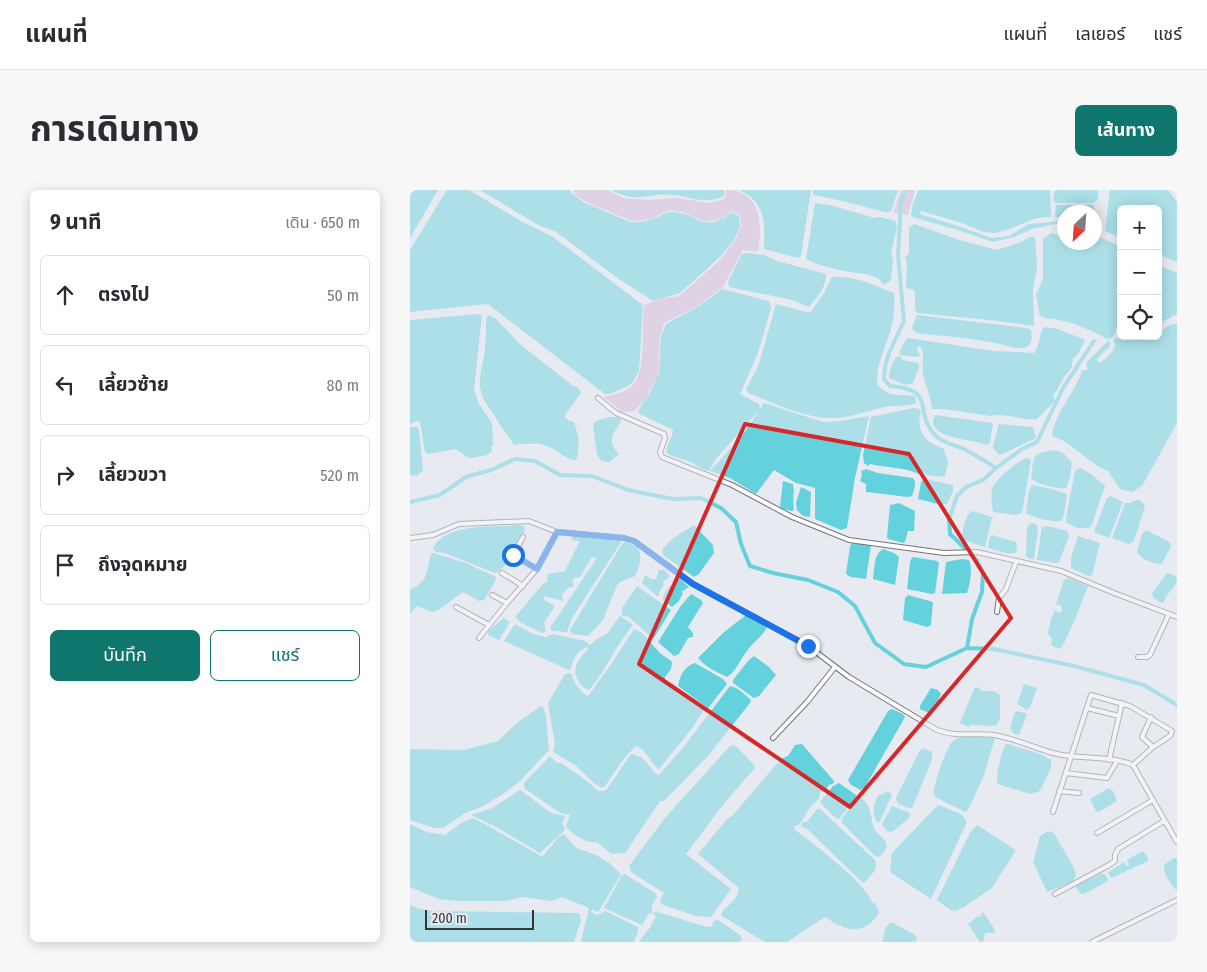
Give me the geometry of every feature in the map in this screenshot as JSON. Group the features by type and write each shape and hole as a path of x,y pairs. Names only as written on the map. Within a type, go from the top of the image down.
{"street":[{"path":"598,398 616,413 664,434 665,438 660,452 662,457 732,485 792,517 849,540 944,553 977,552 1061,571 1177,616"},
{"path":"410,538 433,535 459,524 529,520 557,532 624,538 634,541 693,584 808,646 849,677 937,730 950,735 994,735 1071,757 1117,760 1133,765 1177,842"},
{"path":"479,638 537,569 557,532"},
{"path":"523,537 513,555 537,569"},
{"path":"997,612 1000,598 1006,589 1016,562"},
{"path":"502,574 523,586"},
{"path":"492,595 507,603"},
{"path":"456,607 489,625"},
{"path":"1138,656 1147,657 1150,655 1169,614"},
{"path":"773,738 807,702 835,667"},
{"path":"1053,812 1090,697 1094,694 1122,703 1167,726 1173,732 1133,765"},
{"path":"1109,760 1122,703"},
{"path":"1087,708 1119,716"},
{"path":"1151,718 1142,737 1153,747"},
{"path":"1066,773 1107,778 1117,760"},
{"path":"1059,791 1079,793"},
{"path":"1097,833 1153,800"},
{"path":"1055,894 1115,861 1118,849 1164,820"},
{"path":"1092,942 1177,900"}],"highlighted area":[{"path":"745,424 909,454 1011,618 850,807 639,664"}],"shaded area":[{"path":"574,190 608,190 623,198 650,200 677,198 710,203 725,199 726,190 738,192 746,196 753,202 757,210 760,230 758,252 743,250 723,287 696,307 664,323 660,337 658,373 646,399 634,411 622,412 604,397 627,390 637,379 642,359 644,305 661,299 679,296 718,262 736,239 741,227 740,215 733,211 721,219 705,222 682,212 669,210 651,219 632,221 590,204 575,195"},
{"path":"901,190 915,190 908,215 893,213"}],"water":[{"path":"410,190 438,190 410,238"},
{"path":"447,190 469,190 521,221 553,237 643,305 639,370 633,382 626,387 605,394 488,304 410,312 410,250"},
{"path":"480,190 570,190 571,193 585,203 630,222 645,221 671,212 688,215 707,223 722,219 733,212 739,216 740,227 734,240 720,257 680,293 653,301 616,277 555,231 540,226"},
{"path":"611,190 724,190 724,196 710,200 664,195 629,197"},
{"path":"739,190 811,190 801,256 798,258 764,249 764,222 762,214 754,201"},
{"path":"813,190 898,190 891,212 885,212 813,195"},
{"path":"919,190 1050,190 1051,217 1037,218 995,233 984,232 959,222 921,211 920,214 991,238 1009,236 1029,224 1057,222 1057,224 1032,229 1014,237 993,242 913,217 911,215 913,203"},
{"path":"1097,190 1099,194 1097,201 1093,203 1055,203 1053,197 1055,191"},
{"path":"1110,190 1168,190 1177,202 1177,262 1162,256 1162,205 1117,205 1117,236 1105,231"},
{"path":"815,203 895,221 897,227 891,253 893,261 891,280 884,285 877,278 866,274 844,271 806,259"},
{"path":"1056,205 1057,205 1057,217 1055,217"},
{"path":"914,224 959,240 997,250 1030,237 1035,237 1037,267 1033,290 1034,326 917,313 914,290 906,288 907,267 905,256 909,253 909,228"},
{"path":"1051,233 1057,234 1057,250 1102,250 1102,238 1117,245 1117,326 1112,338 1107,339 1090,330 1065,321 1040,316 1036,295 1043,279 1043,239"},
{"path":"742,254 765,255 777,261 826,274 823,287 809,307 792,300 729,287 728,282"},
{"path":"1162,267 1177,273 1177,314 1162,322"},
{"path":"832,277 864,281 894,293 892,325 880,361 877,384 886,392 915,396 916,403 828,418 798,412 748,393 746,389 758,367 776,304 810,313 824,293"},
{"path":"722,289 769,301 771,308 758,353 740,394 759,404 760,409 715,460 709,471 667,453 667,447 673,430 640,414 638,411 650,393 659,372 661,337 666,324 699,306"},
{"path":"482,315 474,389 479,404 492,423 492,451 487,455 471,458 455,449 428,454 425,452 420,422 417,421 410,424 410,320"},
{"path":"488,315 495,318 522,346 578,388 581,393 565,415 565,418 574,422 577,431 579,446 576,460 568,458 551,447 539,444 514,445 485,402 482,396 480,379"},
{"path":"917,315 1026,328 1031,330 1032,340 1026,347 1017,348 979,340 916,333 912,328"},
{"path":"1177,323 1177,423 1142,486 1132,492 1120,489 1108,471 1099,467 1064,441 1052,436 1054,427 1082,371 1088,369 1086,363 1109,340 1110,346 1097,359 1099,363 1112,352 1115,338 1117,340 1162,340 1162,330"},
{"path":"1044,327 1058,329 1085,340 1073,359 1071,369 1064,377 1053,397 1055,401 1036,420 1003,415 991,416 932,409 923,373 922,349 920,346 918,347 917,351 921,356 916,357 900,355 899,352 907,338 994,351 1034,353"},
{"path":"900,356 903,360 918,363 919,367 913,383 905,385 889,378 893,362 896,357"},
{"path":"764,403 823,422 869,416 855,478 847,528 841,530 815,519 815,488 796,483 774,470 756,494 730,478 710,471 742,436"},
{"path":"913,408 919,409 921,412 919,425 923,435 932,443 944,449 948,463 945,477 870,464 868,466 864,463 863,455 871,417"},
{"path":"935,415 993,423 990,443 986,445 942,433 936,429 933,423"},
{"path":"619,417 621,421 612,438 613,445 619,454 609,462 602,461 597,455 593,424 598,420"},
{"path":"999,424 1033,427 1036,438 1000,455 993,448"},
{"path":"410,427 417,427 419,430 423,470 417,476 410,475"},
{"path":"1054,450 1062,452 1072,462 1066,488 1047,486 1031,478 1035,457 1040,453"},
{"path":"1027,458 1031,460 1022,513 1016,515 993,512 992,492 995,483 1013,466"},
{"path":"1080,468 1091,474 1105,486 1089,528 1077,528 1067,523 1066,518 1075,471"},
{"path":"866,469 878,473 913,478 915,484 912,496 866,492 866,484 860,481 861,471"},
{"path":"925,479 953,485 953,491 947,504 938,504 918,499 921,482"},
{"path":"783,481 793,484 794,510 792,511 782,509 780,506"},
{"path":"1032,485 1067,494 1064,515 1061,521 1043,519 1026,513 1029,491"},
{"path":"801,487 811,492 810,517 803,516 797,510 796,503"},
{"path":"1111,496 1123,502 1109,538 1094,532 1107,498"},
{"path":"1140,500 1145,506 1134,541 1129,544 1112,538 1125,503 1131,503"},
{"path":"899,503 915,511 914,531 908,531 903,543 888,539 887,537 890,505"},
{"path":"972,511 992,517 985,547 966,541 962,536 966,519"},
{"path":"1029,524 1037,525 1038,530 1034,559 1026,556 1027,529"},
{"path":"694,525 713,545 714,553 699,574 694,577 663,555 662,550 672,539"},
{"path":"524,526 525,530 504,566 497,573 445,553 436,552 433,548 439,540 459,530"},
{"path":"1047,526 1067,531 1069,536 1059,562 1056,563 1037,560 1042,527"},
{"path":"1146,530 1169,542 1171,546 1162,564 1148,561 1137,552 1142,534"},
{"path":"573,535 619,539 621,542 572,618 567,632 552,631 550,628 597,558 592,557 579,578 575,577 572,581 574,584 572,587 568,588 562,595 563,601 544,596 543,599 555,606 544,622 546,631 542,633 521,623 515,617 543,584 547,582 548,574 565,571 580,541 571,540"},
{"path":"992,535 1016,542 1017,550 1015,553 1010,554 988,548 989,539"},
{"path":"1078,536 1100,543 1092,575 1088,576 1071,568 1071,558"},
{"path":"626,542 637,547 640,555 635,576 617,585 603,620 588,636 572,634 570,630 622,544"},
{"path":"853,542 869,544 871,546 866,579 851,577 846,574 850,546"},
{"path":"883,549 899,557 895,585 873,579 876,558"},
{"path":"431,554 466,563 496,577 484,600 479,601 463,592 437,611 432,612 417,606 410,614 410,590 424,579"},
{"path":"913,557 939,563 935,593 907,589 910,563"},
{"path":"962,559 969,560 971,568 967,593 942,594 946,562"},
{"path":"659,570 664,570 670,576 663,581 664,585 659,592 659,596 657,596 642,583 645,575 651,579 656,579"},
{"path":"1167,573 1174,575 1177,581 1164,602 1161,603 1154,598 1152,593"},
{"path":"679,578 689,587 681,592 683,593 679,601 672,607 663,600 663,597 668,588"},
{"path":"1069,578 1088,586 1074,622 1062,647 1059,649 1051,645 1052,639 1048,634 1055,610 1059,613 1062,611 1061,606 1056,604 1064,580"},
{"path":"637,586 671,610 654,638 629,617 622,615 622,608"},
{"path":"691,594 703,603 688,627 693,633 693,637 688,638 679,654 674,656 658,642 680,607"},
{"path":"908,595 933,602 931,625 927,627 903,620 905,598"},
{"path":"746,615 767,626 733,672 727,677 708,667 698,658 723,633"},
{"path":"620,616 633,625 589,690 581,685 575,673 577,664 588,649 587,647 574,658 569,670 504,641 515,624 533,634 546,637 553,634 585,641 590,645 607,634"},
{"path":"504,618 510,622 499,640 488,635 489,630"},
{"path":"634,629 645,636 659,652 672,662 671,669 665,680 704,710 690,731 660,768 658,769 642,750 636,746 625,757 602,788 575,765 553,752 555,744 548,703 565,674 569,673 572,674 579,689 587,696 589,695"},
{"path":"754,656 768,666 776,675 759,696 754,698 733,683 733,680"},
{"path":"695,663 723,679 727,684 708,708 678,686 683,672 688,666"},
{"path":"1024,684 1037,688 1027,710 1017,704"},
{"path":"730,686 744,694 751,700 750,703 707,757 664,801 660,801 625,853 611,854 597,842 589,842 576,836 566,827 570,815 560,813 524,788 524,783 550,756 557,763 561,763 587,781 598,791 607,789 631,754 640,757 657,775 660,774 686,744"},
{"path":"975,687 980,688 981,691 994,691 1000,695 1000,718 997,725 971,725 969,727 960,723"},
{"path":"931,688 938,690 941,694 931,716 920,709 920,706"},
{"path":"541,706 546,716 549,750 519,782 484,806 465,813 443,828 434,828 410,820 410,749 464,750 498,741 518,722"},
{"path":"892,709 903,714 905,717 865,787 860,790 850,784 848,780 888,711"},
{"path":"1017,711 1027,714 1018,735 1013,733 1010,728 1014,714"},
{"path":"957,738 995,738 983,778 968,810 965,812 937,798 934,795 935,784 951,743"},
{"path":"802,744 834,783 829,785 825,791 820,792 819,799 811,806 799,825 794,826 795,830 851,876 862,887 873,904 875,903 879,913 873,921 860,929 840,926 825,917 787,942 765,942 722,916 722,912 735,899 739,888 698,854 781,759 788,756 795,745"},
{"path":"1008,744 1040,754 1051,760 1051,768 1038,792 1030,794 998,784 999,765 1005,745"},
{"path":"733,745 737,747 755,768 725,802 686,854 731,889 711,917 695,916 661,904 660,901 664,893 631,872 629,866 665,818 729,747"},
{"path":"923,748 932,752 932,760 912,808 909,808 898,804 896,798 920,750"},
{"path":"839,783 856,795 856,797 839,819 834,817 820,802 833,786"},
{"path":"1109,788 1113,791 1117,801 1099,812 1096,811 1090,799"},
{"path":"520,790 551,813 565,816 562,823 565,828 564,831 540,853 496,827 471,815 492,808"},
{"path":"886,791 892,795 880,821 877,823 874,815 874,805 879,795"},
{"path":"859,797 868,806 874,828 886,844 884,852 879,857 875,856 841,822"},
{"path":"939,805 961,814 967,822 931,899 890,872 892,853"},
{"path":"892,806 910,813 909,818 892,832 887,831 882,824"},
{"path":"817,809 820,809 875,860 875,869 865,882 862,882 807,829 801,826 803,822 807,822"},
{"path":"474,818 541,856 563,834 578,849 594,854 608,862 621,874 599,911 597,912 592,909 591,912 597,915 605,911 638,927 634,942 581,942 589,908 562,897 551,901 522,897 506,901 458,901 439,899 410,887 410,824 426,832 445,835 461,823"},
{"path":"977,825 1016,850 992,888 964,907 955,911 950,910 937,900 971,831"},
{"path":"1048,831 1054,833 1074,868 1076,876 1072,882 1047,892 1033,862 1040,836"},
{"path":"1144,852 1148,861 1111,878 1109,872 1124,862 1128,867 1127,860"},
{"path":"1177,858 1177,891 1168,879 1164,868 1164,865"},
{"path":"1102,873 1107,877 1108,881 1084,894 1081,894 1076,888 1077,885"},
{"path":"625,874 655,893 657,897 652,905 652,914 649,913 642,925 604,908 622,875"},
{"path":"410,905 433,911 579,913 581,920 574,942 410,942"},
{"path":"654,911 707,927 712,926 714,921 718,920 740,935 742,939 740,942 639,942 656,916 653,914"},
{"path":"983,912 995,930 994,933 985,933 983,942 980,942 968,924 977,917 982,916"},
{"path":"890,923 915,935 917,939 915,942 882,942 885,929"}],"waterway":[{"path":"906,190 901,201 898,255 904,321 889,353 884,379 890,386 905,388 915,392 920,398 930,428 937,437 966,450 996,468"},
{"path":"967,648 972,619 982,592 983,572 977,560 950,534 949,519 957,496 966,487 983,480 1022,449 1037,442 1063,388 1094,341"},
{"path":"410,502 440,495 466,477 491,470 515,459 535,461 560,475 592,476 628,490 673,499 701,498 721,508 736,522 741,544 750,566 808,580 838,592 855,606 875,643 904,664 926,667 967,648 994,649 1074,666 1144,685 1177,705"}],"route":[{"path":"513,555 537,569 557,532 624,538 634,541 693,584 808,646"}]}
